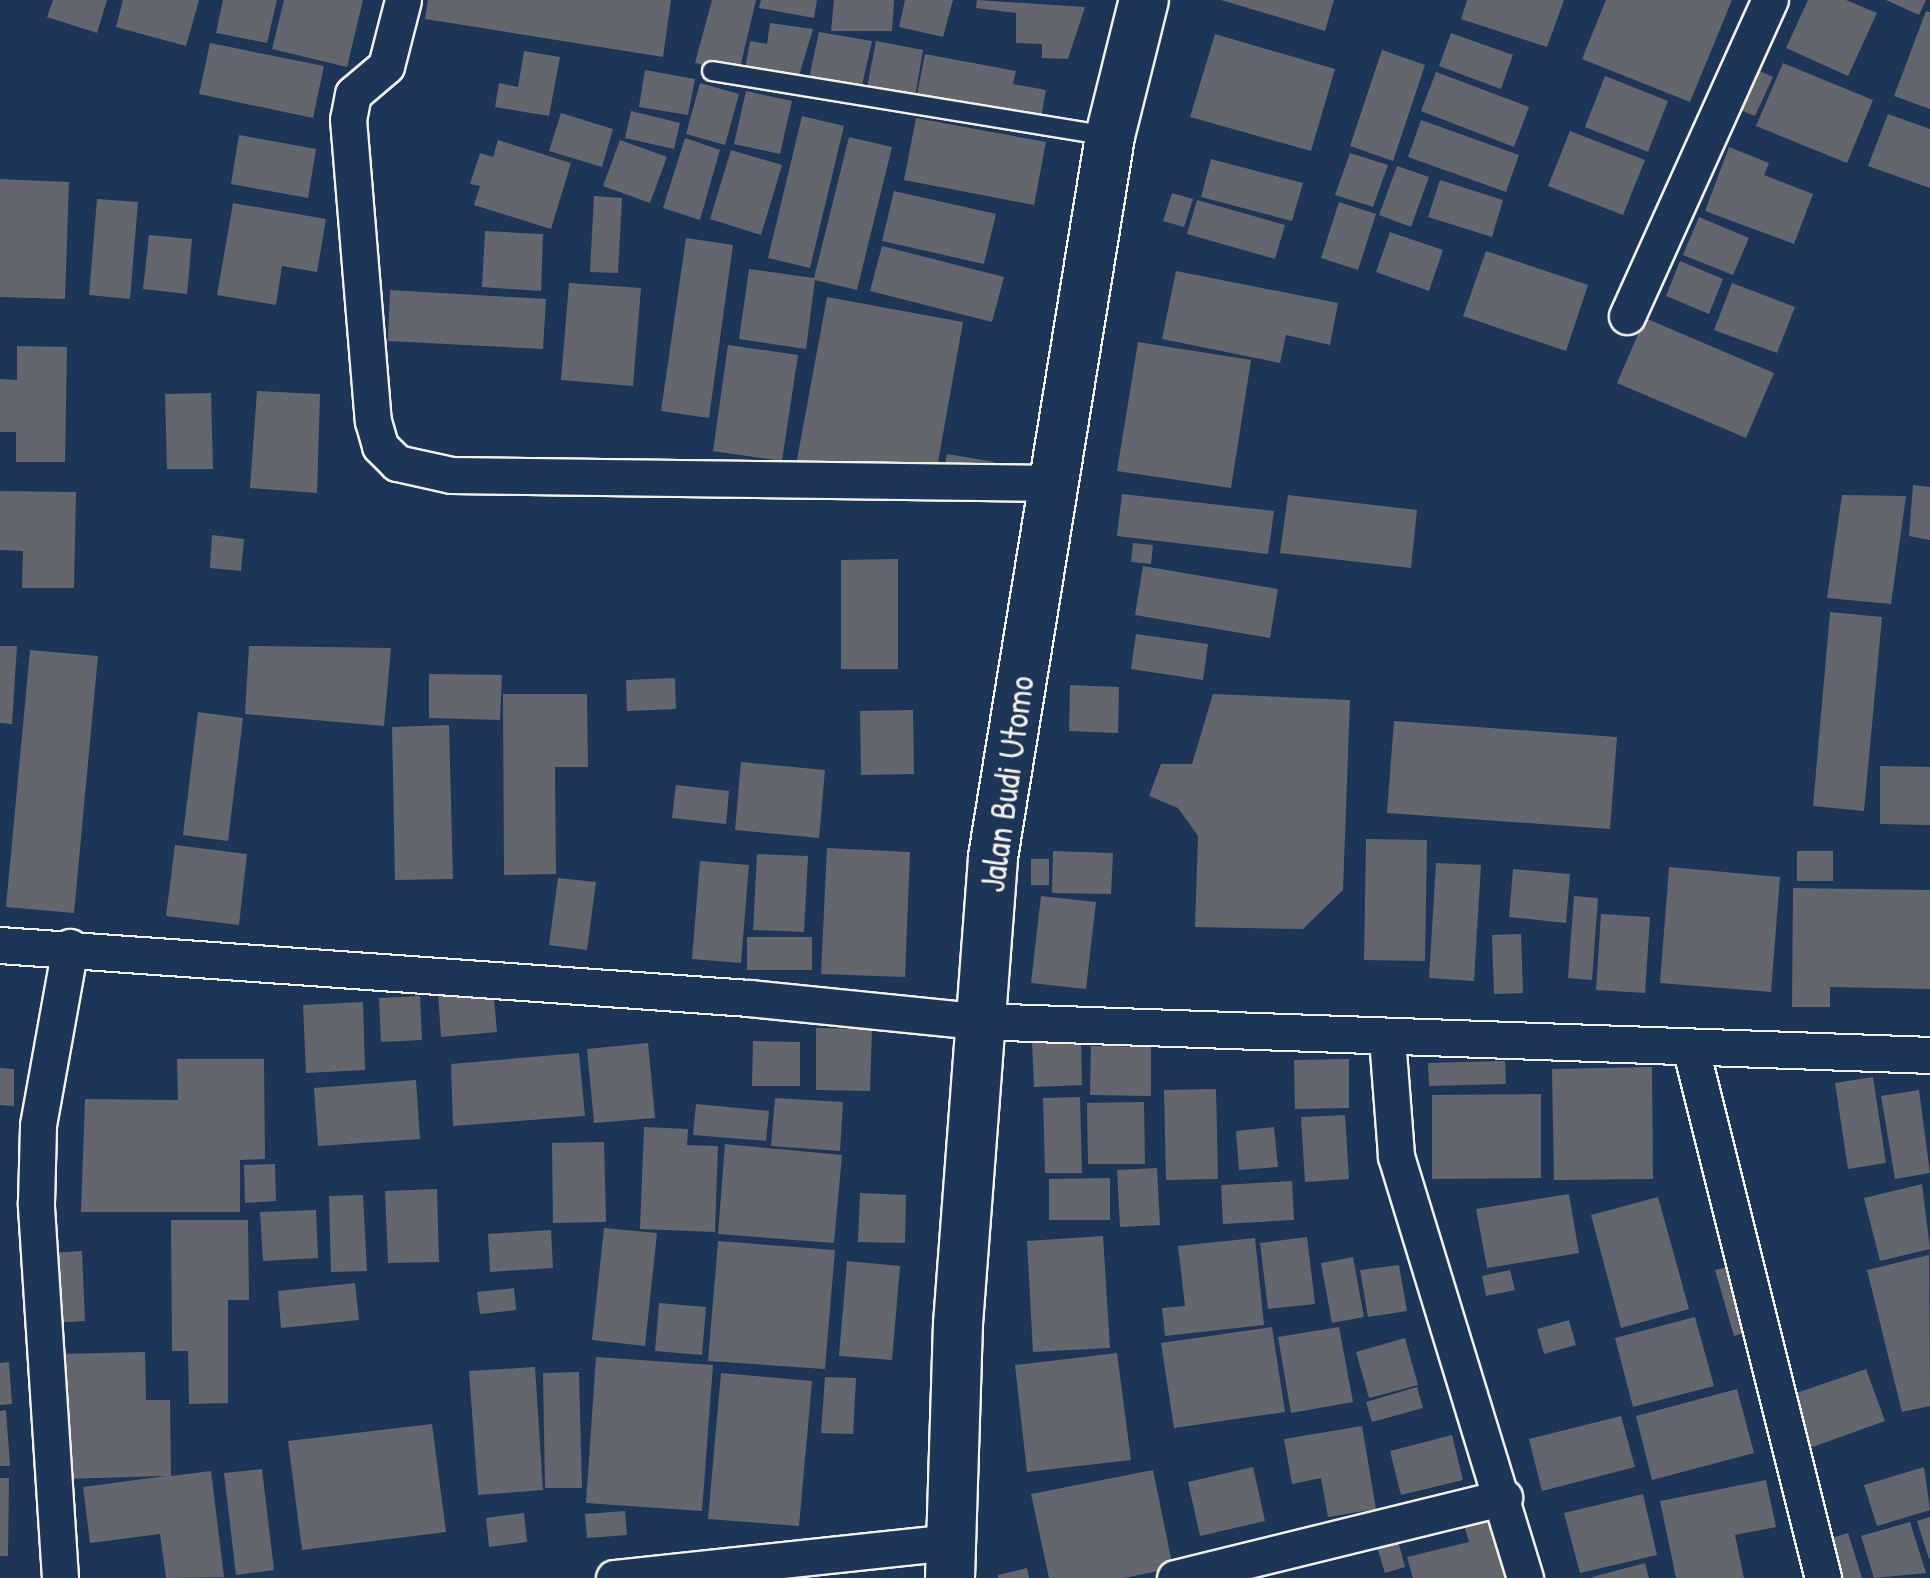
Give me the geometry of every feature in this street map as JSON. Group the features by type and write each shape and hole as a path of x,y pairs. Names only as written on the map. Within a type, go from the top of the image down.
{"street":[{"path":"403,0 386,66 353,94 348,119 372,420 380,446 397,463 451,475 1054,483"},
{"name":"Jalan Budi Utomo","path":"951,1560 977,1021 993,857 1110,136 1144,0"},
{"path":"1627,316 1770,0"},
{"path":"0,945 70,947 977,1021 1691,1050 1930,1055"},
{"path":"60,1578 36,1202 44,1082 70,947"},
{"path":"1387,1038 1396,1156 1504,1498 1525,1578"},
{"path":"1691,1050 1823,1578"},
{"path":"1175,1578 1504,1498"},
{"path":"614,1578 951,1560"}],"lane":[{"path":"712,71 1110,136"}],"building":[{"path":"53,0 107,0 97,33 47,17"},
{"path":"123,0 199,0 186,46 116,27"},
{"path":"223,0 277,0 267,43 216,33"},
{"path":"284,0 363,0 347,67 272,49"},
{"path":"428,0 671,0 663,57 425,19"},
{"path":"712,0 756,0 739,72 695,63"},
{"path":"761,0 817,0 814,18 759,8"},
{"path":"834,0 894,0 892,31 831,31"},
{"path":"905,0 953,0 943,37 899,27"},
{"path":"977,0 1085,7 1068,59 1042,58 1042,44 1016,43 1016,13 976,8"},
{"path":"1221,0 1334,0 1325,31"},
{"path":"1467,0 1564,0 1547,47 1461,19"},
{"path":"1606,0 1732,0 1690,102 1582,59"},
{"path":"1808,0 1846,0 1877,13 1848,76 1786,48"},
{"path":"1886,0 1926,0 1919,15"},
{"path":"1926,11 1930,12 1930,109 1894,96"},
{"path":"770,23 813,29 795,89 744,75 750,41 767,44"},
{"path":"819,32 872,41 860,94 808,83"},
{"path":"1451,33 1513,55 1501,89 1439,66"},
{"path":"1215,34 1335,69 1311,151 1190,117"},
{"path":"876,41 923,50 914,103 866,93"},
{"path":"210,43 324,66 313,118 199,94"},
{"path":"1382,50 1425,65 1393,161 1350,146"},
{"path":"524,51 560,57 549,116 495,107 499,83 518,87"},
{"path":"925,54 1016,71 1013,84 1046,90 1039,130 916,99"},
{"path":"1783,63 1873,100 1847,163 1756,126"},
{"path":"1753,68 1773,77 1755,116 1735,108"},
{"path":"645,70 695,79 688,115 639,107"},
{"path":"1436,72 1529,107 1514,147 1421,111"},
{"path":"1605,76 1668,101 1648,152 1585,127"},
{"path":"700,83 739,94 725,145 686,134"},
{"path":"746,91 792,101 780,154 734,144"},
{"path":"631,111 680,123 674,149 625,138"},
{"path":"561,113 613,129 602,167 549,151"},
{"path":"1888,114 1930,129 1930,188 1868,166"},
{"path":"802,116 844,126 810,268 768,258"},
{"path":"916,118 1046,142 1034,205 904,180"},
{"path":"1421,120 1519,155 1506,192 1408,157"},
{"path":"1570,131 1645,160 1623,215 1548,186"},
{"path":"239,135 316,149 308,198 231,184"},
{"path":"849,137 892,147 857,290 815,280 806,349 739,339 749,269 814,278"},
{"path":"685,138 720,150 700,220 663,208"},
{"path":"498,140 571,163 551,229 474,205 480,186 470,184 480,153 493,157"},
{"path":"620,140 667,157 650,203 603,186"},
{"path":"1729,147 1769,163 1764,175 1813,194 1794,244 1705,211"},
{"path":"731,150 782,165 761,235 710,219"},
{"path":"1350,153 1388,165 1373,207 1335,195"},
{"path":"1211,159 1303,183 1292,221 1201,197"},
{"path":"1397,166 1429,177 1411,227 1379,215"},
{"path":"0,179 69,182 65,299 0,297"},
{"path":"1440,180 1503,200 1492,237 1428,217"},
{"path":"894,191 996,214 984,264 882,241"},
{"path":"1172,193 1193,199 1184,227 1163,221"},
{"path":"594,196 622,198 618,273 590,272"},
{"path":"97,199 138,202 130,299 89,295"},
{"path":"1197,200 1285,225 1275,259 1187,234"},
{"path":"1339,202 1376,214 1358,270 1321,258"},
{"path":"233,203 326,219 317,272 282,266 276,305 217,295"},
{"path":"1699,217 1749,238 1733,275 1683,255"},
{"path":"485,231 543,234 541,291 482,287"},
{"path":"1390,232 1443,250 1429,291 1376,272"},
{"path":"149,235 192,239 187,294 143,289"},
{"path":"686,238 733,245 709,418 661,411"},
{"path":"882,246 1004,277 992,322 870,291"},
{"path":"1486,251 1588,285 1566,351 1463,316"},
{"path":"1680,261 1723,279 1709,314 1666,296"},
{"path":"1176,271 1338,303 1330,345 1286,335 1280,363 1162,339"},
{"path":"569,283 641,288 633,386 561,380"},
{"path":"1732,283 1795,307 1777,353 1714,330"},
{"path":"390,290 546,299 543,349 388,341"},
{"path":"827,297 963,322 933,490 796,465"},
{"path":"1645,318 1774,373 1746,438 1617,383"},
{"path":"1138,342 1251,360 1231,488 1117,471"},
{"path":"728,345 798,355 782,461 713,451"},
{"path":"17,346 67,347 65,462 16,462 16,432 0,432 0,379 17,380"},
{"path":"257,391 320,394 317,493 250,488"},
{"path":"211,393 213,469 167,469 165,394"},
{"path":"947,454 994,462 986,500 940,491"},
{"path":"1913,485 1930,487 1930,540 1909,536"},
{"path":"0,491 76,492 74,588 22,588 23,551 0,550"},
{"path":"1122,494 1274,511 1268,554 1117,536"},
{"path":"1288,495 1417,510 1411,568 1280,553"},
{"path":"1842,495 1906,496 1891,604 1827,598"},
{"path":"212,535 244,539 241,571 210,568"},
{"path":"1133,543 1153,545 1151,564 1131,562"},
{"path":"898,559 898,669 841,669 841,560"},
{"path":"1143,566 1278,589 1270,638 1135,615"},
{"path":"1830,612 1882,617 1864,811 1813,806"},
{"path":"1136,634 1208,644 1203,680 1131,669"},
{"path":"0,646 17,646 12,724 0,723"},
{"path":"249,646 391,648 384,726 245,714"},
{"path":"30,650 98,656 74,913 6,907"},
{"path":"429,674 502,675 500,720 429,718"},
{"path":"675,678 676,709 627,711 626,680"},
{"path":"1070,685 1119,687 1118,733 1069,731"},
{"path":"503,694 587,694 588,767 555,767 556,874 504,875"},
{"path":"1213,694 1350,700 1343,890 1303,929 1195,927 1198,836 1178,808 1149,796 1161,764 1192,764"},
{"path":"913,710 914,774 861,775 860,711"},
{"path":"198,712 243,718 228,841 183,835"},
{"path":"1394,721 1617,737 1610,829 1387,813"},
{"path":"449,725 453,879 395,880 392,727"},
{"path":"741,762 825,770 819,838 735,830"},
{"path":"1880,766 1930,767 1930,825 1880,824"},
{"path":"676,785 729,791 726,824 672,818"},
{"path":"1366,839 1427,840 1425,961 1364,960"},
{"path":"175,845 247,854 239,925 166,916"},
{"path":"827,848 910,852 905,977 821,974"},
{"path":"1053,851 1113,853 1111,894 1052,893"},
{"path":"1797,851 1833,851 1833,881 1797,881"},
{"path":"757,854 808,856 804,932 753,930"},
{"path":"1031,859 1049,859 1049,885 1031,885"},
{"path":"700,861 749,865 741,963 692,959"},
{"path":"1436,863 1481,865 1474,981 1429,978"},
{"path":"1669,867 1780,877 1771,992 1660,983"},
{"path":"1513,869 1570,874 1566,923 1509,917"},
{"path":"558,878 596,882 587,950 549,945"},
{"path":"1793,888 1930,890 1930,989 1830,987 1830,1007 1792,1007"},
{"path":"1041,896 1096,902 1086,989 1031,983"},
{"path":"1574,896 1598,898 1592,980 1568,978"},
{"path":"1601,914 1650,917 1645,993 1596,990"},
{"path":"1521,934 1523,993 1494,994 1492,935"},
{"path":"747,937 812,937 812,970 747,970"},
{"path":"493,987 497,1032 441,1037 438,991"},
{"path":"420,996 422,1040 381,1042 379,998"},
{"path":"363,1002 365,1070 306,1073 303,1005"},
{"path":"816,1028 872,1029 870,1091 816,1090"},
{"path":"1081,1040 1082,1085 1034,1087 1032,1042"},
{"path":"753,1041 800,1042 800,1086 752,1086"},
{"path":"648,1043 655,1118 594,1123 587,1049"},
{"path":"1091,1046 1151,1047 1151,1096 1090,1095"},
{"path":"579,1053 585,1116 453,1126 451,1064"},
{"path":"177,1059 264,1059 265,1159 240,1160 240,1212 81,1212 85,1099 178,1100"},
{"path":"1349,1059 1349,1108 1295,1109 1294,1060"},
{"path":"1505,1061 1506,1084 1429,1086 1428,1063"},
{"path":"1652,1067 1653,1179 1554,1180 1552,1069"},
{"path":"0,1068 14,1069 14,1106 0,1105"},
{"path":"1873,1077 1886,1163 1848,1169 1835,1083"},
{"path":"416,1080 420,1139 318,1146 314,1088"},
{"path":"1216,1089 1218,1179 1166,1180 1164,1090"},
{"path":"1919,1090 1930,1173 1895,1179 1881,1096"},
{"path":"1541,1094 1541,1178 1432,1179 1432,1095"},
{"path":"1080,1097 1082,1173 1045,1173 1043,1098"},
{"path":"775,1098 843,1102 840,1151 771,1146"},
{"path":"1144,1102 1145,1164 1088,1164 1087,1103"},
{"path":"696,1104 769,1111 766,1141 693,1135"},
{"path":"1345,1115 1349,1179 1305,1182 1301,1117"},
{"path":"644,1127 688,1129 687,1145 718,1146 715,1232 640,1229"},
{"path":"1274,1127 1278,1167 1239,1170 1236,1131"},
{"path":"604,1142 606,1222 553,1223 552,1143"},
{"path":"725,1144 842,1155 834,1243 718,1234"},
{"path":"275,1164 276,1201 245,1203 244,1165"},
{"path":"1157,1168 1160,1225 1120,1227 1117,1170"},
{"path":"1110,1178 1110,1220 1049,1220 1049,1179"},
{"path":"1292,1181 1294,1220 1223,1224 1221,1185"},
{"path":"1922,1184 1930,1249 1880,1261 1864,1198"},
{"path":"437,1189 439,1262 388,1263 385,1191"},
{"path":"860,1193 906,1195 905,1243 858,1242"},
{"path":"1569,1194 1579,1253 1487,1268 1476,1209"},
{"path":"363,1195 367,1271 331,1272 329,1196"},
{"path":"1658,1197 1689,1309 1621,1328 1591,1215"},
{"path":"316,1210 318,1258 263,1261 260,1212"},
{"path":"171,1220 248,1220 249,1300 228,1300 228,1403 189,1404 188,1351 172,1351"},
{"path":"604,1228 657,1233 645,1346 592,1340"},
{"path":"551,1230 553,1268 490,1272 488,1234"},
{"path":"1103,1236 1110,1348 1033,1352 1027,1241"},
{"path":"1307,1237 1315,1304 1268,1309 1260,1243"},
{"path":"1255,1238 1264,1325 1165,1336 1162,1308 1185,1306 1178,1246"},
{"path":"718,1241 835,1250 825,1369 708,1361"},
{"path":"82,1251 85,1321 53,1323 49,1253"},
{"path":"1929,1255 1930,1406 1902,1412 1867,1270"},
{"path":"1353,1257 1364,1317 1332,1323 1321,1263"},
{"path":"847,1261 900,1266 892,1360 839,1356"},
{"path":"1745,1262 1764,1327 1734,1336 1715,1270"},
{"path":"1399,1265 1407,1311 1368,1317 1360,1270"},
{"path":"1510,1270 1515,1290 1486,1296 1482,1276"},
{"path":"355,1283 359,1320 281,1328 278,1291"},
{"path":"514,1288 516,1310 480,1314 477,1292"},
{"path":"659,1303 706,1307 702,1355 655,1351"},
{"path":"1695,1317 1714,1386 1633,1407 1615,1338"},
{"path":"1569,1320 1576,1345 1544,1354 1537,1329"},
{"path":"1272,1327 1285,1412 1174,1428 1161,1343"},
{"path":"1339,1327 1353,1402 1291,1413 1278,1337"},
{"path":"1405,1338 1418,1385 1369,1398 1356,1352"},
{"path":"145,1352 146,1400 170,1400 171,1476 211,1471 224,1577 166,1578 160,1534 90,1543 83,1487 166,1476 62,1479 59,1354"},
{"path":"1117,1353 1131,1460 1027,1472 1015,1365"},
{"path":"596,1357 713,1365 702,1511 586,1503"},
{"path":"9,1362 12,1404 0,1405 0,1363"},
{"path":"535,1367 543,1490 478,1495 469,1371"},
{"path":"1866,1369 1885,1421 1807,1449 1788,1396"},
{"path":"579,1372 582,1488 545,1488 543,1373"},
{"path":"721,1373 812,1381 799,1526 708,1519"},
{"path":"825,1377 856,1378 853,1434 821,1433"},
{"path":"1417,1387 1423,1408 1372,1422 1366,1402"},
{"path":"1737,1389 1754,1453 1652,1480 1636,1416"},
{"path":"6,1410 10,1466 0,1466 0,1411"},
{"path":"1621,1416 1635,1467 1542,1491 1529,1439"},
{"path":"432,1424 446,1532 302,1550 288,1441"},
{"path":"1362,1426 1376,1509 1328,1517 1321,1478 1292,1484 1284,1439"},
{"path":"1452,1435 1463,1480 1401,1495 1390,1451"},
{"path":"1253,1467 1265,1521 1200,1536 1188,1482"},
{"path":"1924,1467 1930,1510 1877,1526 1864,1485"},
{"path":"262,1469 274,1570 236,1575 224,1473"},
{"path":"1153,1470 1173,1568 1124,1578 1049,1578 1031,1494"},
{"path":"0,1478 9,1478 8,1556 0,1556"},
{"path":"1766,1480 1776,1527 1735,1535 1744,1578 1676,1578 1660,1501"},
{"path":"1643,1494 1657,1555 1580,1573 1564,1513"},
{"path":"625,1511 627,1535 587,1538 585,1514"},
{"path":"524,1513 527,1542 489,1547 486,1518"},
{"path":"1511,1513 1527,1578 1413,1578 1407,1557 1469,1542 1464,1525"},
{"path":"1930,1517 1930,1559 1929,1559 1917,1521"},
{"path":"1910,1522 1926,1573 1874,1578 1861,1536"},
{"path":"1848,1533 1862,1578 1808,1578 1799,1548"},
{"path":"1397,1537 1405,1567 1385,1573 1376,1544"},
{"path":"1645,1563 1649,1578 1592,1578 1592,1577"},
{"path":"1027,1568 1029,1578 998,1578 998,1575"}]}
